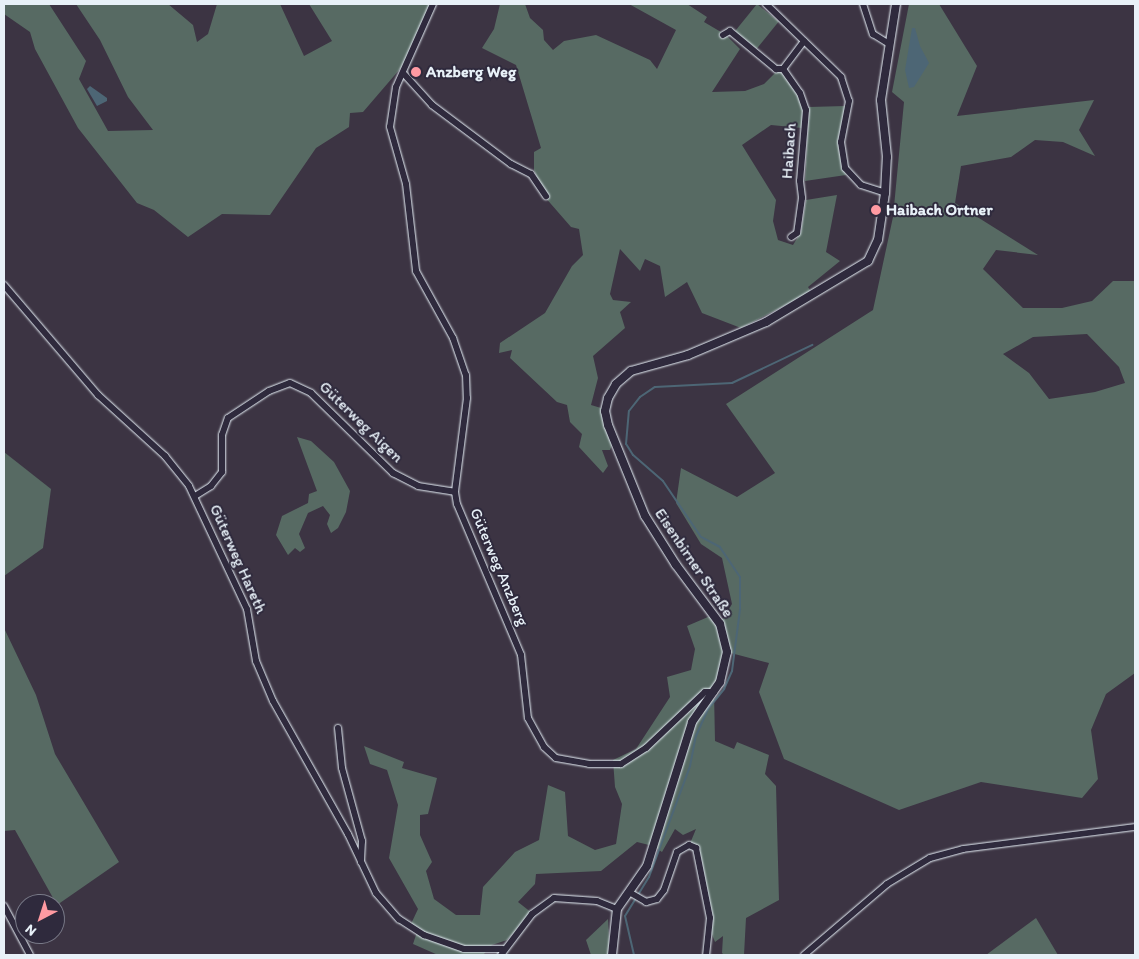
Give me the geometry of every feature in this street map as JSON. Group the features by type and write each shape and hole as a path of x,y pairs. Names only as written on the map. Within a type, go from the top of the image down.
{"main road":[{"name":"Eisenbirner Straße","path":"612,955 617,909 633,895 647,866 696,714 714,692 723,674 726,657 722,629 645,516 608,425 605,411 608,398 616,384 631,371 688,355 766,322 862,267 876,248 885,193 887,157 881,112 896,4"}],"street":[{"name":"Güterweg Anzberg","path":"433,4 392,101 390,127 408,190 414,260 420,281 458,349 466,375 467,398 455,492 464,524 521,654 528,718 551,755 572,762 621,764 646,748 705,692 714,692"},
{"path":"766,4 835,70 847,89 849,109 841,142 848,173 866,188 885,193"},
{"path":"863,4 873,34 889,44"},
{"name":"Haibach","path":"723,35 730,31 772,67 783,69 800,93 806,110 801,206 797,233 791,237"},
{"path":"783,69 804,41"},
{"path":"403,73 437,108 511,164 531,174 546,196"},
{"name":"Güterweg Hareth","path":"4,285 98,395 175,467 195,496 248,609 256,661 273,701 336,812 380,897 414,930 464,948 502,952"},
{"name":"Güterweg Aigen","path":"195,496 211,486 222,472 222,435 228,418 269,391 290,383 311,393 393,473 418,486 455,492"},
{"path":"338,728 342,768 362,841 361,862"},
{"path":"804,955 887,884 930,858 963,849 1135,827"},
{"path":"633,895 650,902 657,899 664,890 678,852 683,846 694,845 700,854 710,918 706,955"},
{"path":"502,952 532,914 554,898 597,900 617,909"},
{"path":"4,906 30,955"}],"green space":[{"path":"4,4 49,4 86,61 79,79 108,131 153,130 128,97 100,40 76,4 168,4 193,25 197,42 208,34 217,4 280,4 304,56 332,41 309,4 431,4 406,62 363,112 350,113 349,127 316,148 270,215 222,214 188,237 154,210 137,203 78,128 35,49 30,32 4,14"},
{"path":"500,4 525,4 530,18 543,30 544,40 553,50 564,41 596,35 650,60 657,69 676,30 629,4 687,4 707,17 704,22 721,32 719,36 727,36 740,49 712,92 745,91 764,84 777,71 786,75 804,107 802,128 771,125 742,145 776,200 773,221 778,240 793,245 801,232 806,200 837,195 826,252 840,261 808,287 811,292 741,328 702,313 687,282 665,297 660,266 645,259 640,271 620,249 610,294 613,300 631,302 620,312 625,328 593,356 598,378 591,405 601,408 613,443 610,450 602,450 608,466 603,473 579,447 582,434 570,422 567,405 557,402 510,358 512,350 499,353 500,343 545,313 572,266 583,255 579,229 571,227 544,196 534,170 534,152 541,148 516,65 482,48 494,29"},
{"path":"757,4 779,22 757,49 735,31"},
{"path":"909,4 939,4 977,66 957,116 1094,100 1079,130 1095,156 1063,142 1035,140 1011,157 961,166 955,203 1038,255 996,250 983,269 1023,308 1062,308 1092,301 1113,281 1135,281 1135,673 1106,694 1091,730 1098,779 1082,798 981,782 899,810 784,759 759,692 769,663 727,652 714,692 715,741 734,749 737,742 769,755 765,774 776,786 779,900 746,918 744,955 724,955 722,953 723,936 715,942 711,932 697,850 689,846 696,829 683,835 675,829 662,852 653,846 637,842 601,871 536,874 535,884 518,902 532,913 507,940 492,945 483,955 438,955 413,944 417,932 410,926 418,909 389,858 398,805 387,770 370,764 364,746 404,762 402,768 437,778 428,814 420,815 420,835 432,862 426,871 434,899 456,915 480,915 483,887 515,852 539,840 548,785 565,792 568,836 595,850 616,844 622,804 615,787 613,760 636,749 670,697 667,677 691,670 695,649 687,626 715,614 720,623 732,604 722,558 701,544 676,503 681,468 737,497 775,473 726,404 873,310 893,217 904,102 892,92","holes":["1087,334 1119,367 1125,383 1095,392 1049,399 1029,373 1003,354 1033,337"]},
{"path":"845,106 841,162 846,175 805,181 809,107"},
{"path":"297,437 311,441 334,462 350,491 346,512 338,528 331,533 327,524 330,515 323,506 308,513 299,534 305,548 300,552 295,548 288,555 276,535 282,516 308,503 309,494 317,491"},
{"path":"4,452 51,489 43,548 4,576"},
{"path":"4,628 36,695 55,754 119,862 65,899 65,894 51,894 15,830 4,831"},
{"path":"1036,918 1058,955 986,955"},
{"path":"608,919 610,955 591,955 586,940"}],"water":[{"path":"912,28 915,28 920,46 929,63 914,87 909,88 905,70"},
{"path":"90,86 107,98 107,101 97,106 87,89"}],"waterway":[{"path":"634,955 625,916 649,877 690,766 696,736 708,709 724,689 732,671 740,609 740,577 720,547 701,537 663,481 633,455 626,444 629,411 640,397 655,387 732,383 812,345"}],"place":[{"name":"Anzberg Weg","path":"416,72"},
{"name":"Haibach Ortner","path":"876,210"}]}
